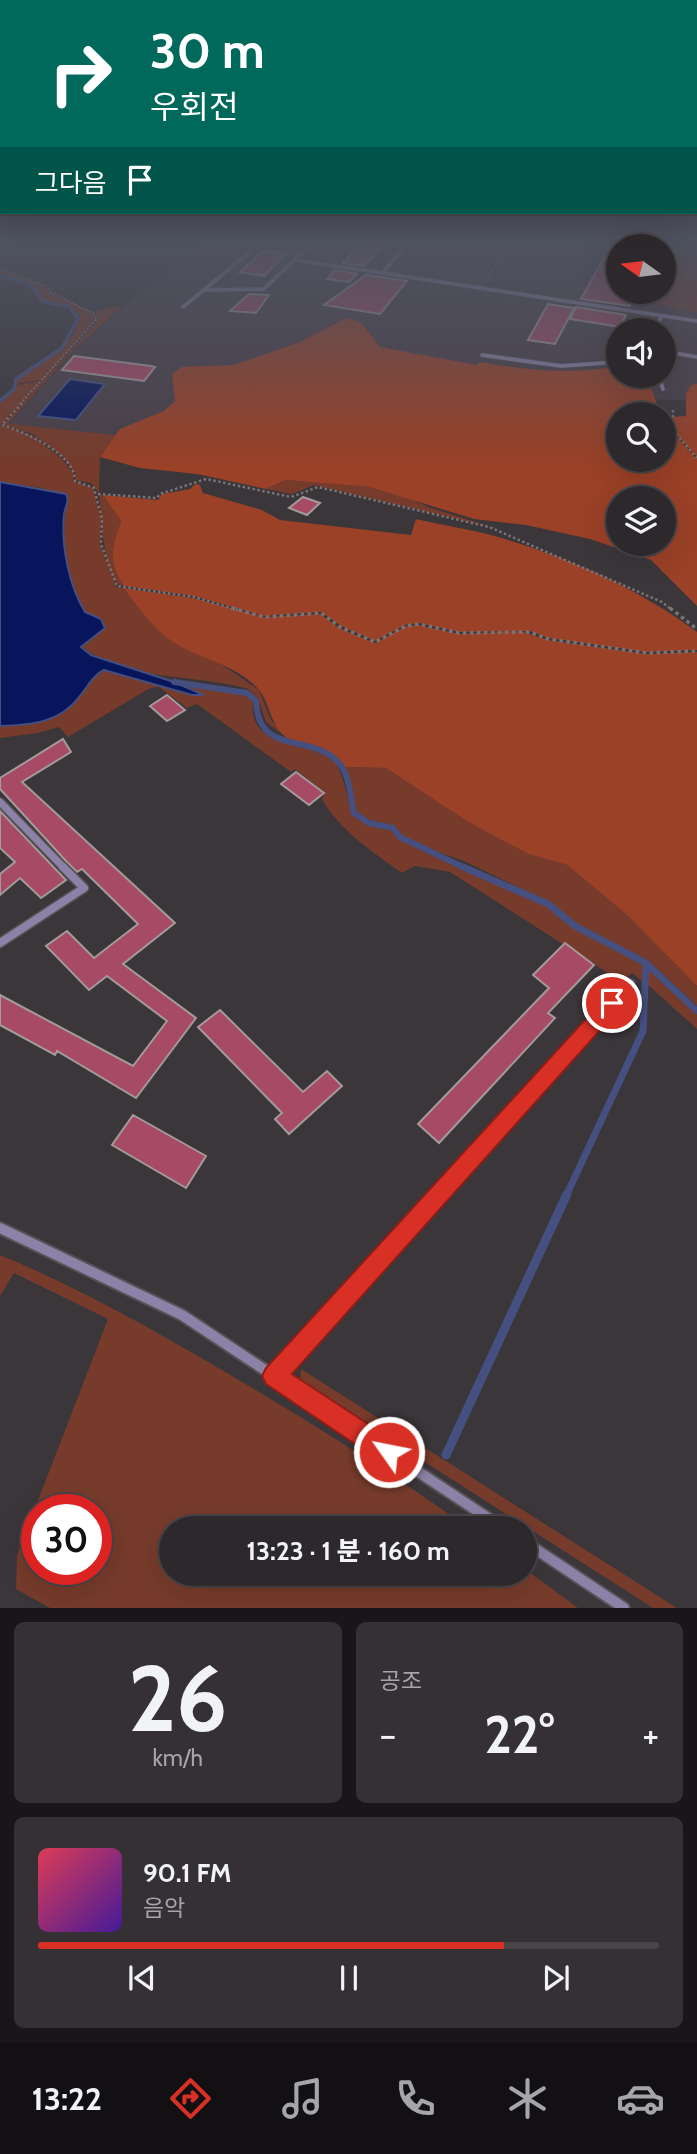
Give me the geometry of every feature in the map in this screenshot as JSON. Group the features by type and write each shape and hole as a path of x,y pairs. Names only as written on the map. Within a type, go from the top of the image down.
{"street":[{"path":"0,802 84,888 0,943"},
{"path":"0,1228 182,1315 485,1516"},
{"path":"537,1550 624,1608"}],"lane":[{"path":"661,316 697,321"},
{"path":"676,353 697,357"},
{"path":"482,355 561,366 606,363"},
{"path":"274,1376 631,983"}],"path":[{"path":"95,316 97,319 2,425 32,435 62,457 75,474 75,481 90,484 98,494 103,519 101,544 117,586 194,597 264,617 321,613 340,627 375,642 406,625 419,624 459,633 520,630 548,639 647,653 697,651"},
{"path":"676,435 697,458"},
{"path":"98,494 157,498 160,494 197,480 218,479 291,497 318,487 391,506 457,518 489,527 662,602 697,629"}],"shaded area":[{"path":"78,316 94,316 96,319 45,379 17,384 17,379 65,345 77,326"},
{"path":"96,316 112,316 72,352 8,424 116,435 100,457 99,493 91,483 75,480 76,474 63,457 33,434 3,425 98,319"},
{"path":"113,316 697,316 697,401 523,394 162,440 8,425 73,352"},
{"path":"346,318 361,322 380,347 477,365 480,362 566,371 606,368 606,388 651,388 656,402 606,402 606,472 676,472 676,436 697,459 697,606 651,560 639,556 676,556 676,486 606,486 606,545 526,525 474,519 370,487 286,480 266,489 197,474 140,468 100,457 120,429 164,411 175,401 172,374 182,367 234,365 300,342"},
{"path":"70,379 105,384 76,420 38,416"},
{"path":"44,380 1,425 31,435 61,458 74,474 73,481 93,488 101,519 100,544 116,587 124,588 170,640 224,666 259,690 271,720 289,739 266,722 258,699 248,689 141,672 100,658 81,646 104,628 101,619 85,612 69,573 64,543 68,500 42,488 0,482 0,401 17,385"},
{"path":"697,384 697,457 676,431 676,417 686,416 686,393 691,385"},
{"path":"286,480 370,487 395,492 431,508 492,527 314,485 292,494 266,489"},
{"path":"0,482 66,494 68,499 64,515 64,540 67,565 85,612 101,619 105,628 81,647 91,655 174,682 204,695 192,695 104,670 71,706 54,717 22,725 0,726"},
{"path":"195,484 200,485 203,493 262,510 280,520 411,535 416,519 483,533 530,547 605,577 676,617 697,632 697,650 646,652 548,638 530,631 459,632 419,623 405,625 375,641 341,626 321,612 264,616 194,596 124,586 113,561 115,538 121,521 103,495 158,500 162,494 190,489"},
{"path":"99,494 103,495 121,521 115,538 113,561 124,586 117,582 107,561"},
{"path":"124,588 193,598 264,617 320,614 339,628 375,643 406,626 418,625 459,634 520,631 548,640 646,654 697,652 697,986 627,915 567,865 528,854 468,822 386,768 345,767 330,754 289,739 278,729 263,696 250,681 181,647 163,635"},
{"path":"105,670 159,686 202,694 181,684 245,695 253,701 254,717 260,729 270,737 312,750 334,762 343,779 352,814 368,825 391,830 398,838 431,855 546,905 573,928 644,965 644,983 632,973 622,982 450,872 415,866 402,873 347,831 322,799 325,793 295,769 291,772 197,704 187,708 159,687 150,688 68,737 59,727 0,738 0,726 28,725"},
{"path":"345,767 386,768 468,822 528,854 567,865 627,915 697,986 697,1006 649,961 573,923 549,902 464,861 434,851 401,835 393,826 367,819 356,811"},
{"path":"647,967 697,1015 697,1029 648,985"},
{"path":"0,1255 96,1300 219,1368 360,1455 451,1516 159,1516 159,1586 537,1586 537,1578 578,1608 50,1608 16,1589 17,1555 21,1545 21,1585 112,1585 112,1494 41,1494 108,1319 14,1273 0,1296"},
{"path":"301,1369 532,1516 509,1516 300,1382"},
{"path":"537,1519 677,1608 653,1608 537,1534"}],"building":[{"path":"541,316 570,316 555,344 528,340"},
{"path":"571,316 625,316 606,318 606,325 570,319"},
{"path":"74,356 155,367 144,381 62,370"},
{"path":"303,497 320,503 307,515 289,508"},
{"path":"167,695 185,710 167,721 150,706"},
{"path":"63,739 71,752 22,782 175,923 123,964 196,1018 136,1098 57,1051 55,1055 0,1025 0,995 133,1066 167,1021 107,976 89,990 46,946 67,931 94,958 138,924 82,869 77,872 0,789 0,778"},
{"path":"296,772 324,793 309,805 281,784"},
{"path":"0,811 66,880 41,898 20,878 0,895 0,874 15,862 0,848"},
{"path":"565,943 594,965 548,1013 555,1018 439,1143 418,1124 549,988 533,975"},
{"path":"220,1010 303,1092 327,1071 342,1086 289,1134 275,1119 282,1113 198,1027"},
{"path":"133,1115 206,1156 186,1188 112,1145"}],"waterway":[{"path":"0,401 14,389 16,379 62,348 78,319 76,316"},
{"path":"174,682 247,693 256,701 259,718 266,730 275,737 326,753 337,761 347,779 354,813 369,823 393,828 400,837 467,869"},
{"path":"463,867 548,904 575,926 646,963"},
{"path":"566,1196 643,1031 646,963"},
{"path":"646,963 697,1011"},
{"path":"446,1455 567,1194"}],"route":[{"path":"389,1452 274,1376 612,1003"}]}
